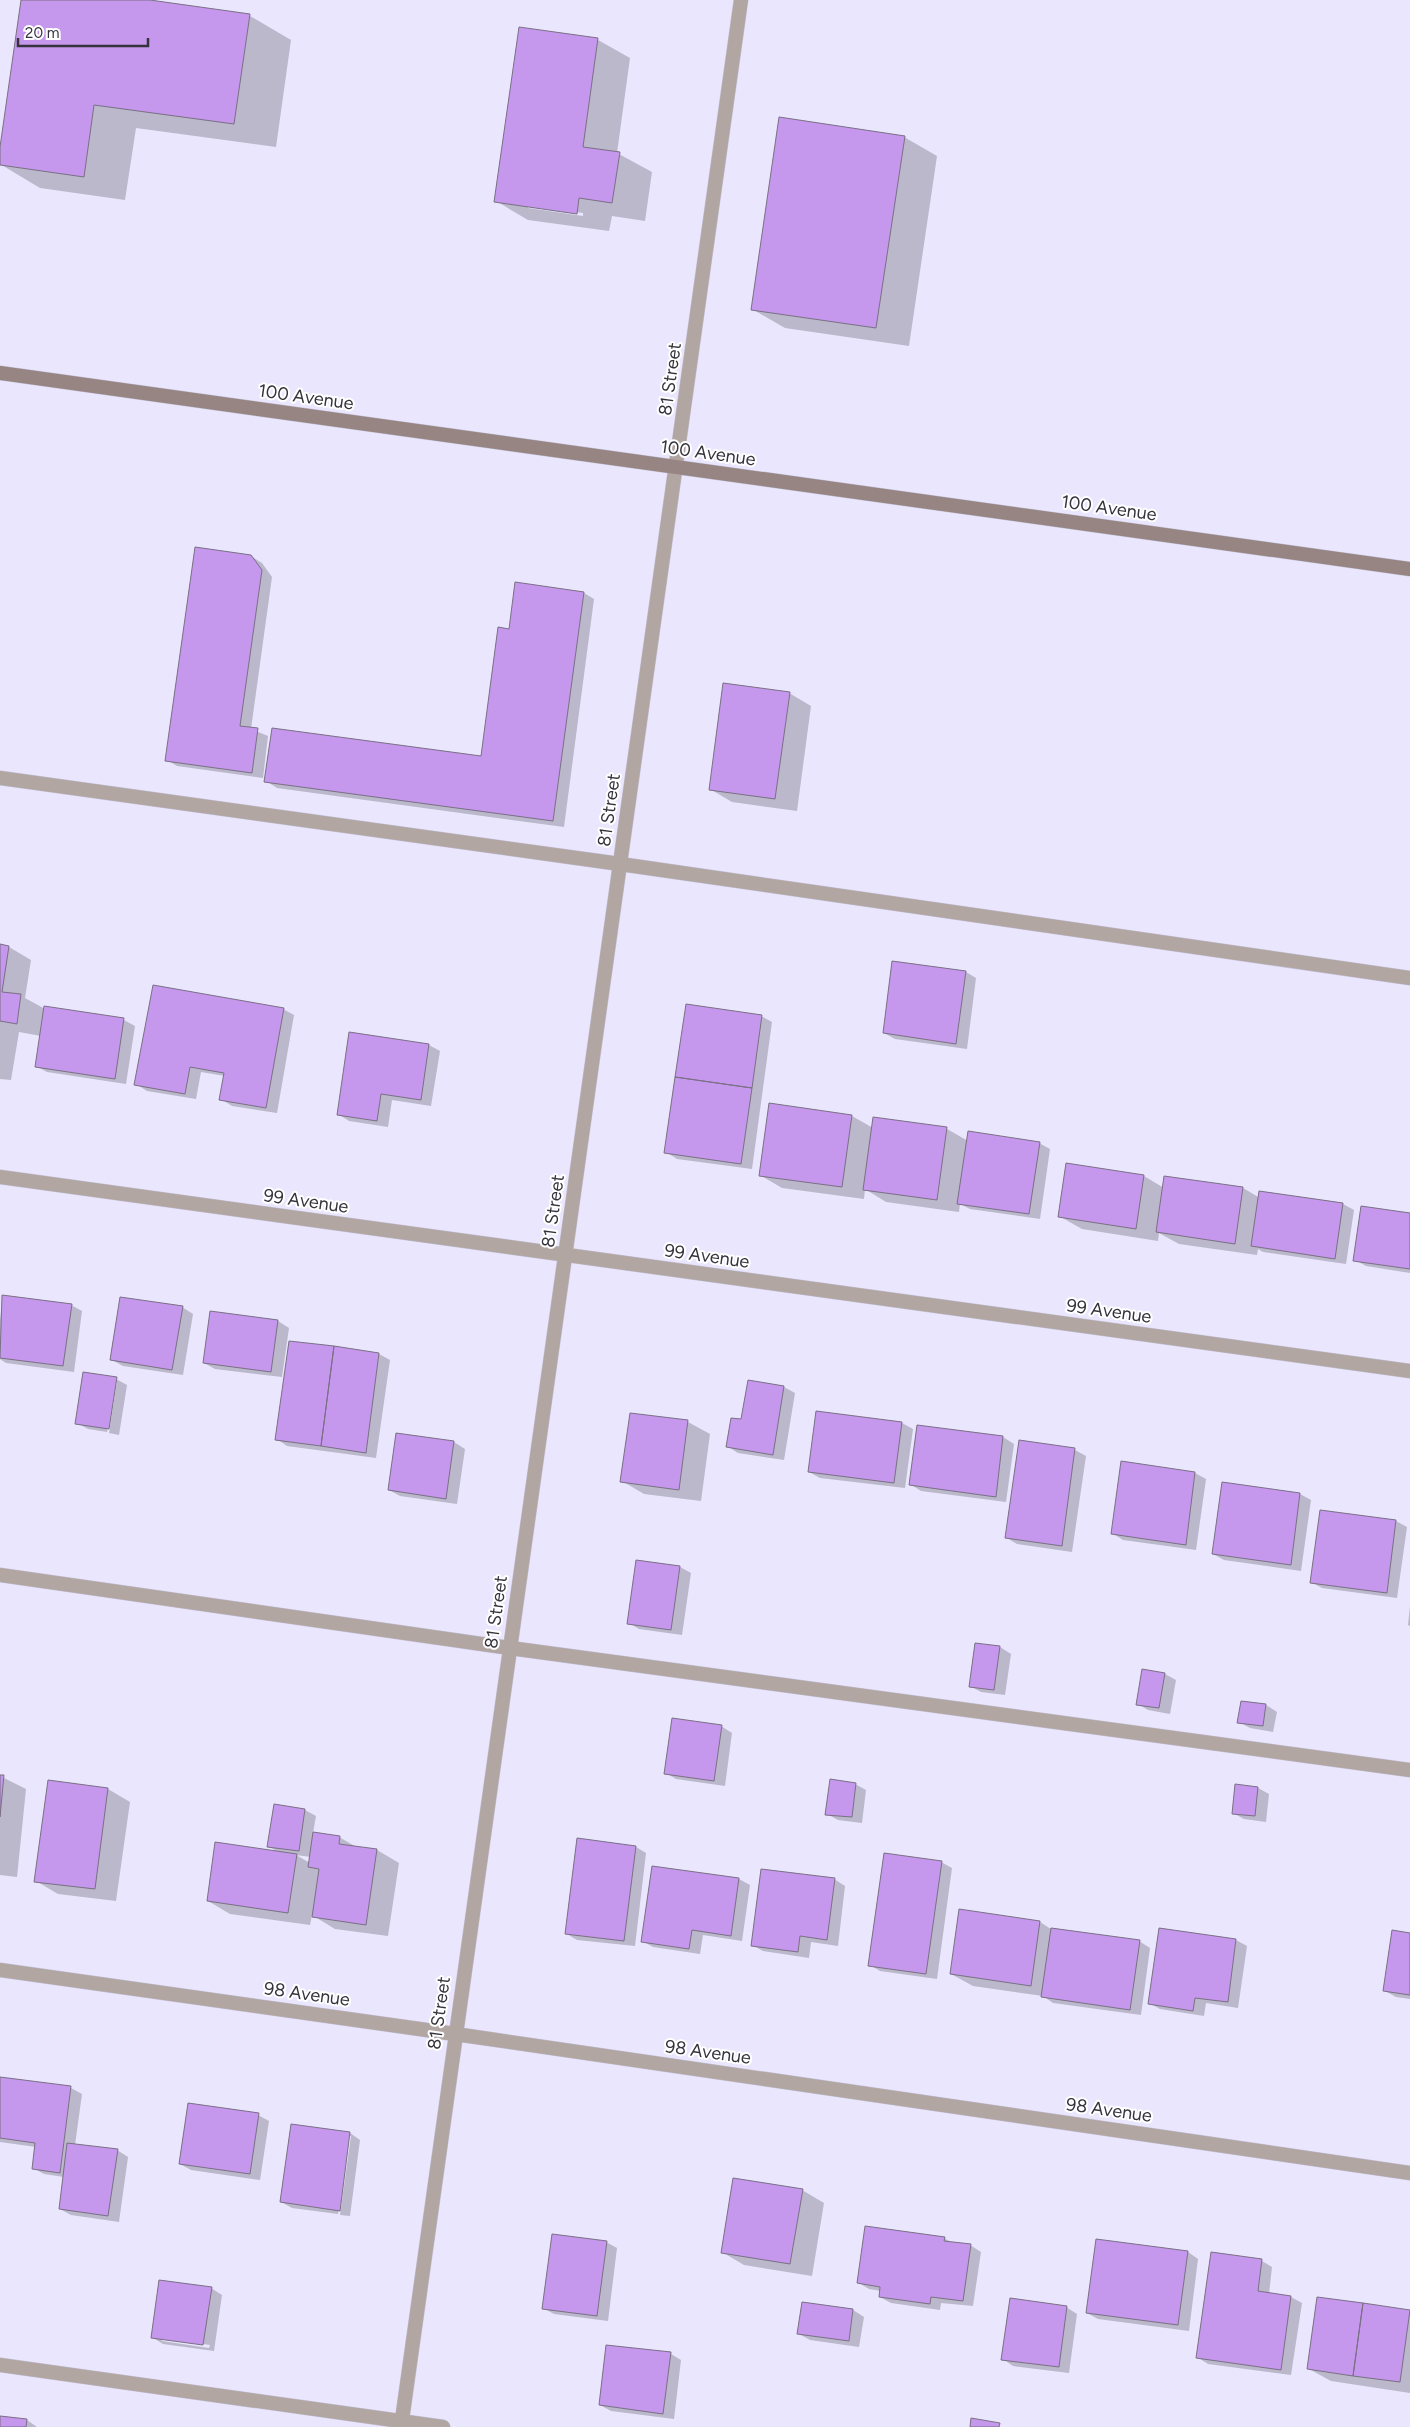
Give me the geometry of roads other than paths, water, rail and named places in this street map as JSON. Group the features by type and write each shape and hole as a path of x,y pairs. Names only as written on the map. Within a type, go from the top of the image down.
{"main road":[{"name":"100 Avenue","path":"0,373 1410,569"}],"street":[{"name":"81 Street","path":"401,2424 677,468 741,0"},
{"path":"0,778 620,864 1410,978"},
{"name":"99 Avenue","path":"0,1177 1410,1371"},
{"path":"0,1575 510,1648 1410,1770"},
{"name":"98 Avenue","path":"0,1970 1410,2173"},
{"path":"0,2365 401,2424 443,2427"}]}
